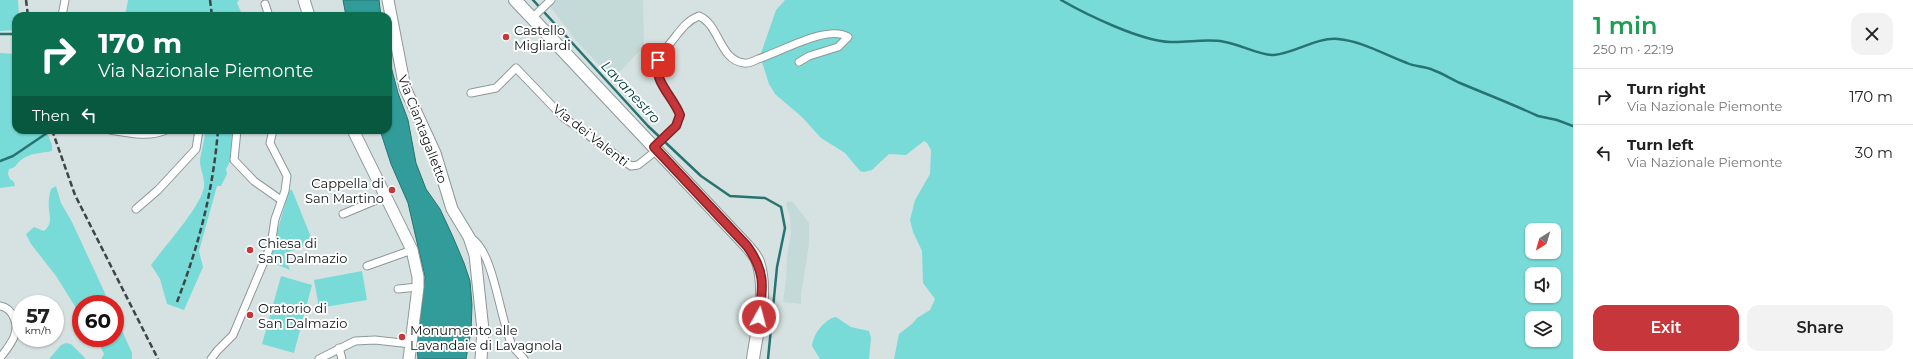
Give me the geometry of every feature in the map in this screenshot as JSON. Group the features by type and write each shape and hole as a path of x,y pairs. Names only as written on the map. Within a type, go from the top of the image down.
{"main road":[{"path":"304,0 308,12"},
{"name":"Via Ciantagalletto","path":"388,0 390,12"},
{"path":"515,0 534,16 655,149 747,246 757,260 762,276 762,292 753,359"},
{"name":"Via Ciantagalletto","path":"392,21 405,88 435,153 452,209 469,237"},
{"path":"355,134 412,250 418,277 418,287 410,359"},
{"path":"469,237 475,255 480,293 483,330 481,359"}],"street":[{"path":"63,12 65,0"},
{"path":"534,16 550,1"},
{"path":"265,4 268,12"},
{"path":"655,149 676,126 680,115 677,106 664,90 656,69 658,60 689,20 698,16 706,19 733,60 745,64 826,34 842,33 848,37 838,47 809,56 799,62"},
{"name":"Via dei Valenti","path":"471,93 496,88 516,68 563,117 584,131 605,149 631,166 638,165 655,149"},
{"path":"136,209 158,190 196,149 198,134"},
{"path":"237,134 234,160 254,180 281,200"},
{"path":"212,359 217,351 233,335 271,245 275,219 287,176 270,143 272,134"},
{"path":"343,214 386,196"},
{"name":"Via Ciantagalletto","path":"469,237 475,241 486,259 512,345 524,359"},
{"path":"366,266 412,250"},
{"path":"398,289 418,287"},
{"path":"0,306 12,312 16,323 16,331 12,341 0,358"},
{"path":"319,359 355,341 375,340 412,344"},
{"path":"339,348 342,359"}],"shaded area":[{"path":"0,0 18,0 19,12 12,12 12,30 0,31"},
{"path":"128,0 239,0 237,3 241,12 126,12"},
{"path":"343,0 379,0 380,12 345,12"},
{"path":"545,0 643,0 644,46 614,78 609,75 578,43"},
{"path":"785,0 1573,0 1573,359 894,359 899,334 917,318 930,310 935,299 923,283 922,251 913,232 910,220 915,200 930,174 931,150 924,141 906,155 889,154 872,170 864,172 860,171 845,153 821,138 802,117 775,94 769,84 760,56 776,10"},
{"path":"0,53 12,54 12,134 48,134 52,145 52,151 28,156 19,161 15,167 9,169 8,174 15,186 0,188"},
{"path":"392,70 398,93 408,120 416,163 426,189 440,209 453,237 470,281 472,305 471,331 466,359 418,359 417,345 425,277 408,203 391,164 381,134 392,134"},
{"path":"204,134 232,134 231,160 226,169 227,174 221,186 217,186 199,251 203,267 184,310 167,304 160,279 151,265 187,219 203,191 204,180 200,161"},
{"path":"56,186 61,203 72,222 106,295 72,295 72,302 56,276 31,244 26,234 34,227 44,231 49,224 49,196 51,189"},
{"path":"289,190 292,190 313,242 284,254 290,270 269,261"},
{"path":"788,201 793,202 809,223 809,244 801,304 783,302 787,256 791,233 790,217 786,204"},
{"path":"362,271 367,300 319,308 314,280"},
{"path":"281,276 312,285 294,353 262,344"},
{"path":"836,317 851,327 869,331 871,338 869,359 820,359 812,346 814,337 823,324"},
{"path":"124,335 132,353 132,359 101,359 104,354 100,347 124,347"},
{"path":"64,344 71,344 72,347 74,347 86,359 49,359 59,347 64,347"}],"waterway":[{"name":"Lavanestro","path":"533,0 648,126 701,176 730,196 765,198 781,207 785,228 777,267 768,359"},
{"path":"1061,0 1114,26 1158,41 1218,41 1231,43 1269,55 1282,54 1322,40 1338,39 1356,42 1410,64 1436,71 1460,83 1538,116 1557,120 1573,126"},
{"path":"0,34 12,34"},
{"path":"0,161 13,156 46,134"}],"railway":[{"path":"26,0 28,12"},
{"path":"210,0 212,12"},
{"path":"53,134 75,195 158,359"},
{"path":"177,302 192,260 204,218 213,175 218,134"}],"place":[{"name":"Castello Migliardi","path":"506,37"},
{"name":"Cappella di San Martino","path":"392,190"},
{"name":"Chiesa di San Dalmazio","path":"250,250"},
{"name":"Oratorio di San Dalmazio","path":"250,315"},
{"name":"Monumento alle Lavandaie di Lavagnola","path":"402,337"}],"route":[{"path":"658,60 656,69 664,90 677,106 680,115 676,126 654,147 747,246 757,260 762,276 759,317"}]}
